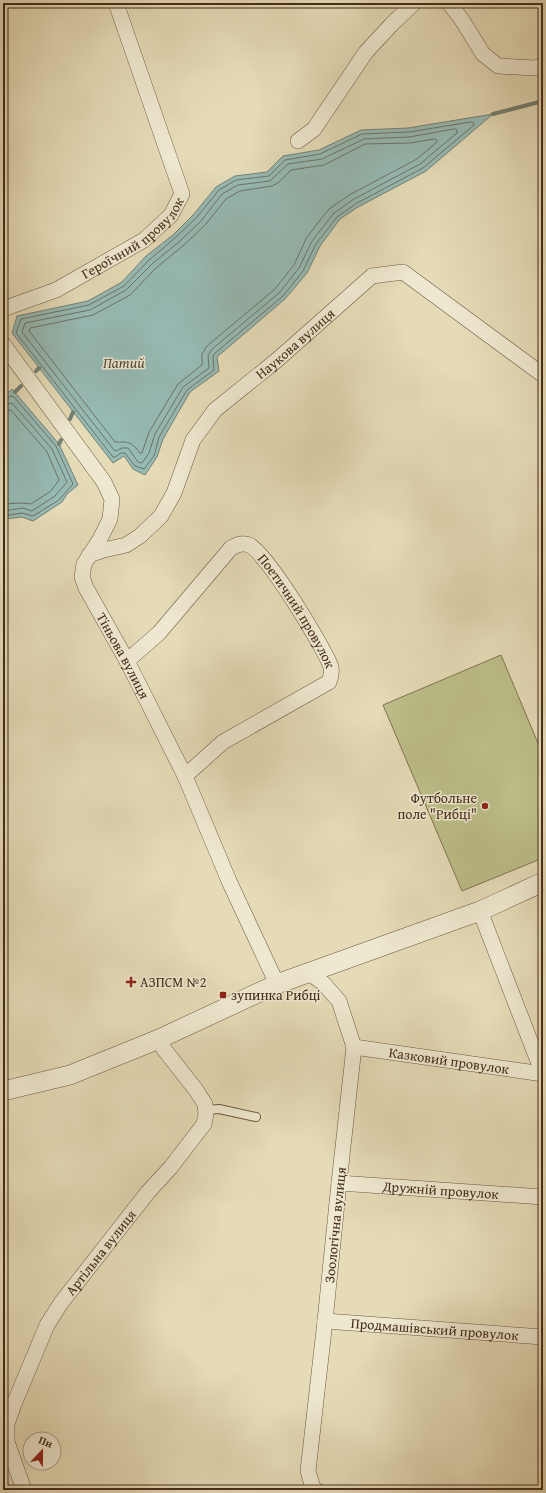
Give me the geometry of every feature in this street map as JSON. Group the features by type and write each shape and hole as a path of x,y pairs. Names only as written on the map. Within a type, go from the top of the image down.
{"street":[{"name":"Героїчний провулок","path":"3,309 56,290 144,240 172,215 182,194 116,3"},
{"path":"298,142 314,129 366,52 414,3"},
{"path":"449,3 462,20 483,54 498,66 534,68 543,66"},
{"name":"Наукова вулиця","path":"89,555 126,545 140,536 161,516 174,493 193,440 215,410 276,360 372,276 402,272 543,375"},
{"name":"Тіньова вулиця","path":"3,344 104,482 112,499 110,519 100,539 84,564 82,577 86,588 127,661 185,776 229,881 277,984"},
{"name":"Поетичний провулок","path":"127,661 159,633 231,548 236,545 243,544 249,545 267,563 293,598 327,658 331,668 331,678 329,682 223,742 185,776"},
{"path":"3,1091 70,1075 159,1039 277,984 480,911 543,882"},
{"path":"480,911 543,1074"},
{"name":"Зоологічна вулиця","path":"309,973 323,983 339,1001 354,1048 326,1321 308,1471 313,1488 316,1490"},
{"path":"159,1039 163,1048 196,1090 204,1104 205,1110"},
{"name":"Казковий провулок","path":"354,1048 543,1074"},
{"name":"Артільна вулиця","path":"24,1490 7,1442 7,1424 47,1325 61,1303 204,1124 206,1114 205,1110"},
{"name":"Дружній провулок","path":"339,1183 543,1197"},
{"name":"Продмашівський провулок","path":"326,1321 543,1337"}],"lane":[{"path":"205,1110 219,1109 256,1118"}],"green space":[{"name":"Футбольне поле \"Рибці\"","path":"501,655 543,755 543,858 462,891 383,705"}],"water":[{"name":"Патий","path":"493,114 426,171 358,207 340,219 320,246 307,273 285,299 217,357 219,371 190,392 163,439 157,457 145,475 133,469 124,456 113,463 12,333 17,316 88,301 122,282 145,257 174,234 194,214 216,187 235,176 267,172 283,156 319,150 361,130 408,128"},
{"path":"12,389 59,444 78,485 67,494 62,502 33,521 22,517 5,519 3,521 3,418 5,417 3,397"}],"waterway":[{"path":"493,114 543,101"},
{"path":"36,371 39,368"},
{"path":"15,392 21,386"},
{"path":"70,419 73,412"},
{"path":"59,444 61,440"}],"place":[{"name":"Футбольне поле \"Рибці\"","path":"485,806"},
{"name":"АЗПСМ №2","path":"131,982"},
{"name":"зупинка Рибці","path":"223,995"}]}
